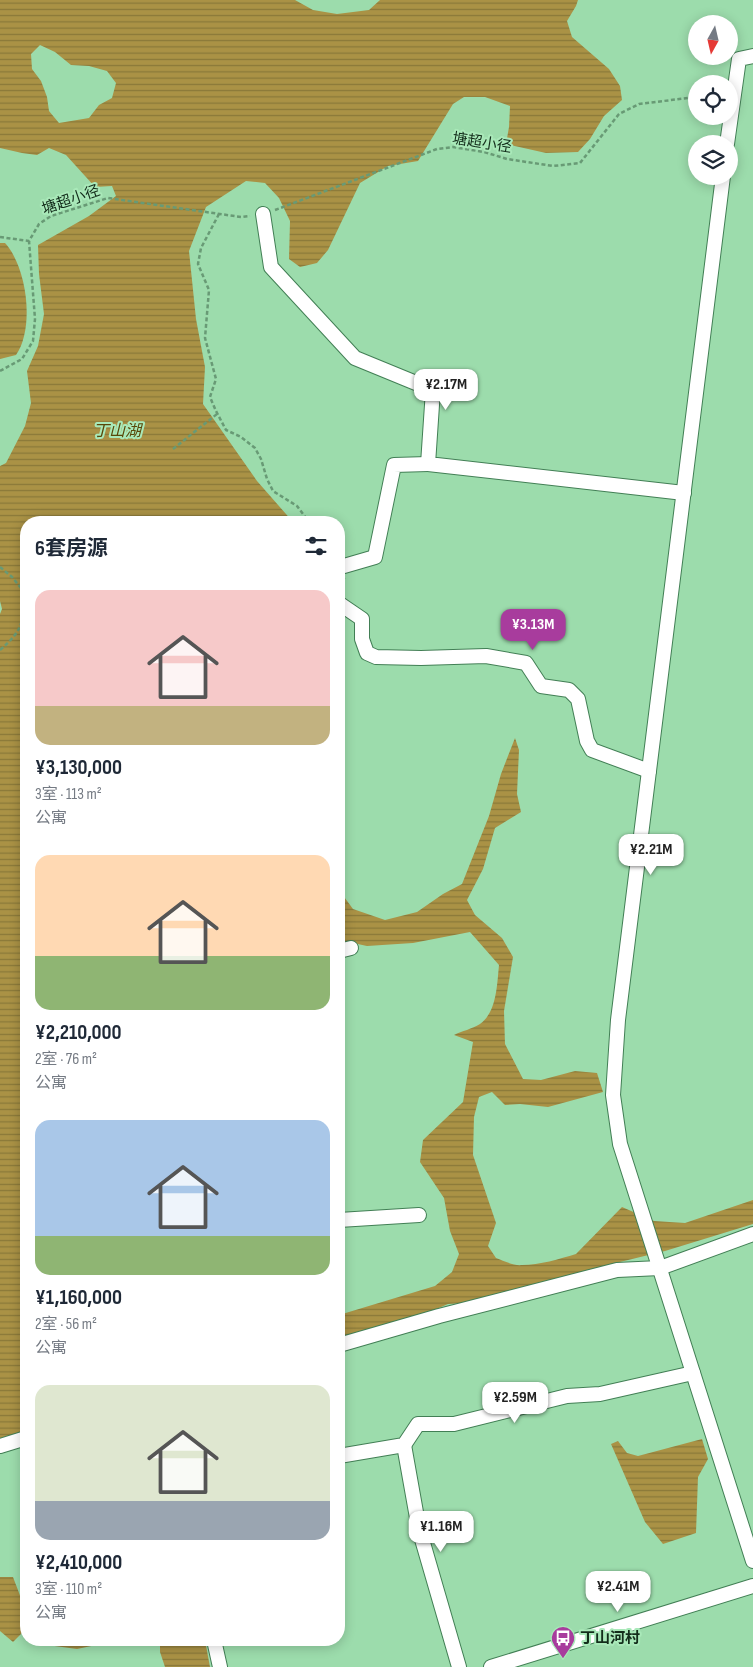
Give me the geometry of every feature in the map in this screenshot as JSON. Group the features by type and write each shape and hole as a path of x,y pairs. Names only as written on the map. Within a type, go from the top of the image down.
{"street":[{"path":"728,135 739,59 753,56"},
{"path":"722,185 618,1020 613,1095 620,1144 753,1561"},
{"path":"263,214 271,267 355,358 433,390 428,464"},
{"path":"345,566 375,557 394,465 428,464 684,493"},
{"path":"345,602 362,619 362,639 367,653 376,657 486,656 526,664 541,686 570,690 578,699 587,741 592,750 649,771"},
{"path":"345,1220 419,1215"},
{"path":"345,1343 439,1316 617,1270 660,1268 753,1234"},
{"path":"345,1455 404,1444 418,1424 454,1424 567,1396 600,1394 693,1372"},
{"path":"0,1446 20,1440"},
{"path":"404,1444 419,1529 459,1667"},
{"path":"496,1666 753,1586"},
{"path":"215,1646 220,1667"}],"path":[{"name":"塘超小径","path":"29,241 39,224 50,216 108,198 241,217 263,214 437,149 461,148 553,166 580,163 619,114 639,104 688,98"},
{"path":"219,214 201,248 198,264 209,290 205,338 216,379 210,397 226,430 241,437 255,448 273,491 297,506 304,516"},
{"path":"0,237 29,241 30,267 35,303 33,341 22,359 0,371"},
{"path":"173,450 218,414"},
{"path":"0,567 20,587"},
{"path":"0,650 14,637 20,626"}],"water":[{"name":"丁山湖","path":"0,0 295,0 313,10 337,14 369,10 380,0 578,0 567,21 572,37 609,69 620,86 622,100 604,116 590,139 578,152 546,153 506,144 510,106 485,97 464,97 453,104 418,161 388,166 360,183 328,250 317,263 300,267 289,259 290,221 279,198 265,183 246,181 206,207 189,251 196,319 205,367 203,404 257,481 288,516 20,516 20,1435 0,1443 0,614 2,609 0,601 0,466 6,463 25,426 31,403 27,371 38,346 44,314 39,274 38,245 89,216 116,196 112,186 95,187 66,155 49,148 37,155 0,148","holes":["40,45 55,52 71,65 89,66 107,71 116,83 112,98 99,105 89,118 59,123 49,111 47,97 41,81 32,69 31,54"]},
{"path":"0,243 5,243 19,267 26,298 27,314 22,343 16,355 0,359"},
{"path":"515,738 519,750 517,794 521,812 495,828 483,869 467,900 475,915 502,938 513,957 504,1011 505,1044 523,1079 541,1080 575,1071 597,1073 603,1092 548,1107 520,1104 505,1105 492,1092 479,1097 474,1117 473,1155 496,1223 488,1246 496,1258 516,1265 536,1264 570,1256 576,1254 622,1207 654,1221 685,1223 753,1200 753,1224 665,1251 587,1270 518,1300 448,1304 397,1326 345,1339 345,1313 435,1286 452,1272 459,1254 450,1231 444,1198 420,1162 423,1140 463,1102 473,1042 454,1035 480,1024 486,1019 493,1005 497,989 499,965 470,932 413,943 367,946 353,943 345,945 345,898 353,909 385,920 417,912 443,894 462,884 489,816 501,774"},
{"path":"702,1439 708,1459 698,1477 696,1533 663,1544 645,1522 611,1444 618,1441 627,1453 638,1456"},
{"path":"0,1577 13,1577 20,1595 20,1635 13,1642 0,1631"},
{"path":"54,1646 91,1646 77,1649"},
{"path":"160,1646 206,1646 210,1667 165,1667"}],"place":[{"name":"丁山河村","path":"563,1659"}]}
